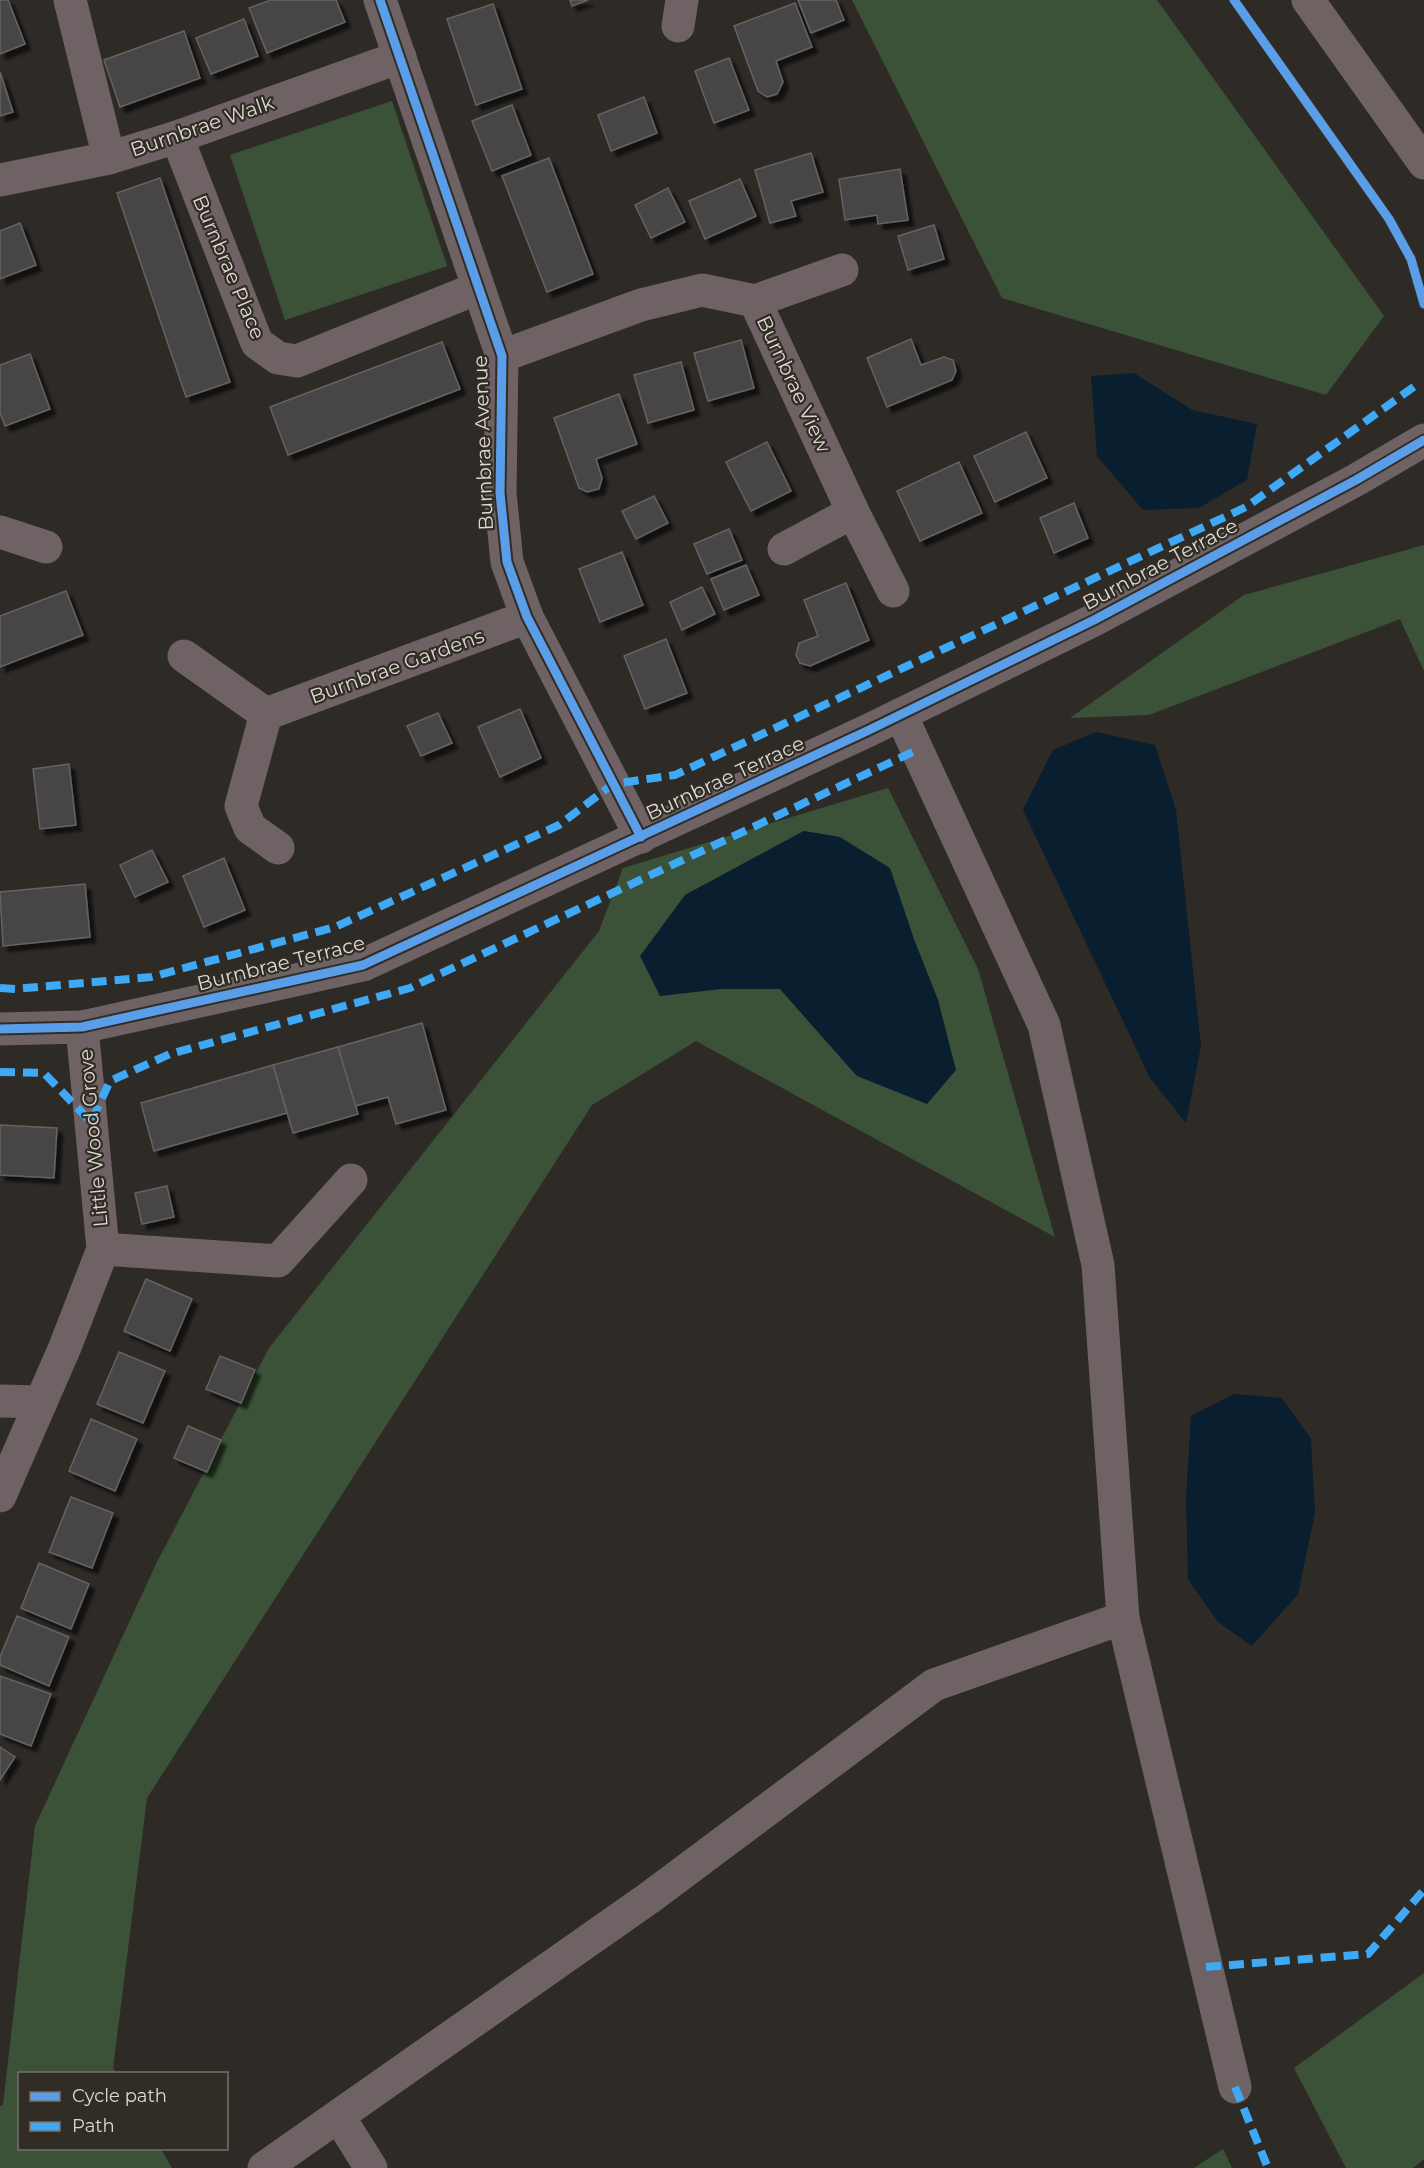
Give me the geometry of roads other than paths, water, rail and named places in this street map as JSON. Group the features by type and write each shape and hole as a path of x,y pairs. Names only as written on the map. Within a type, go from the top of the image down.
{"main road":[{"path":"1308,0 1424,163"}],"street":[{"path":"70,0 109,158"},
{"name":"Burnbrae Avenue","path":"380,0 502,356 501,505 507,562 527,617 640,837"},
{"name":"Burnbrae Walk","path":"0,180 109,158 177,137 400,57"},
{"name":"Burnbrae Place","path":"177,137 256,343 278,358 297,361 478,288"},
{"path":"755,301 842,270"},
{"name":"Burnbrae View","path":"502,356 641,305 702,290 755,301 853,512 893,591"},
{"name":"Burnbrae Terrace","path":"0,1029 82,1027 363,965 901,715 1094,620 1356,480 1424,440"},
{"path":"784,549 853,512"},
{"path":"0,531 46,547"},
{"name":"Burnbrae Gardens","path":"266,714 527,617"},
{"path":"184,656 266,714 241,806 250,828 278,848"},
{"path":"901,715 1044,1025 1098,1265 1123,1618 1235,2087"},
{"name":"Little Wood Grove","path":"0,1496 65,1347 103,1249 82,1027"},
{"name":"Little Wood Grove","path":"103,1249 278,1261 351,1180"},
{"path":"0,1401 41,1402"},
{"path":"264,2168 649,1898 934,1685 1123,1618"},
{"path":"339,2117 371,2168"}],"water":[{"path":"1134,373 1192,410 1257,424 1247,480 1199,508 1143,510 1097,456 1091,376"},
{"path":"1096,732 1155,745 1176,810 1201,1046 1186,1123 1150,1078 1023,810 1053,750"},
{"path":"804,831 840,837 890,868 938,1000 956,1070 927,1104 857,1076 780,989 722,989 660,996 640,956 685,895"},
{"path":"1234,1394 1282,1398 1311,1439 1315,1513 1298,1594 1252,1646 1218,1622 1188,1579 1186,1498 1191,1416"}]}
